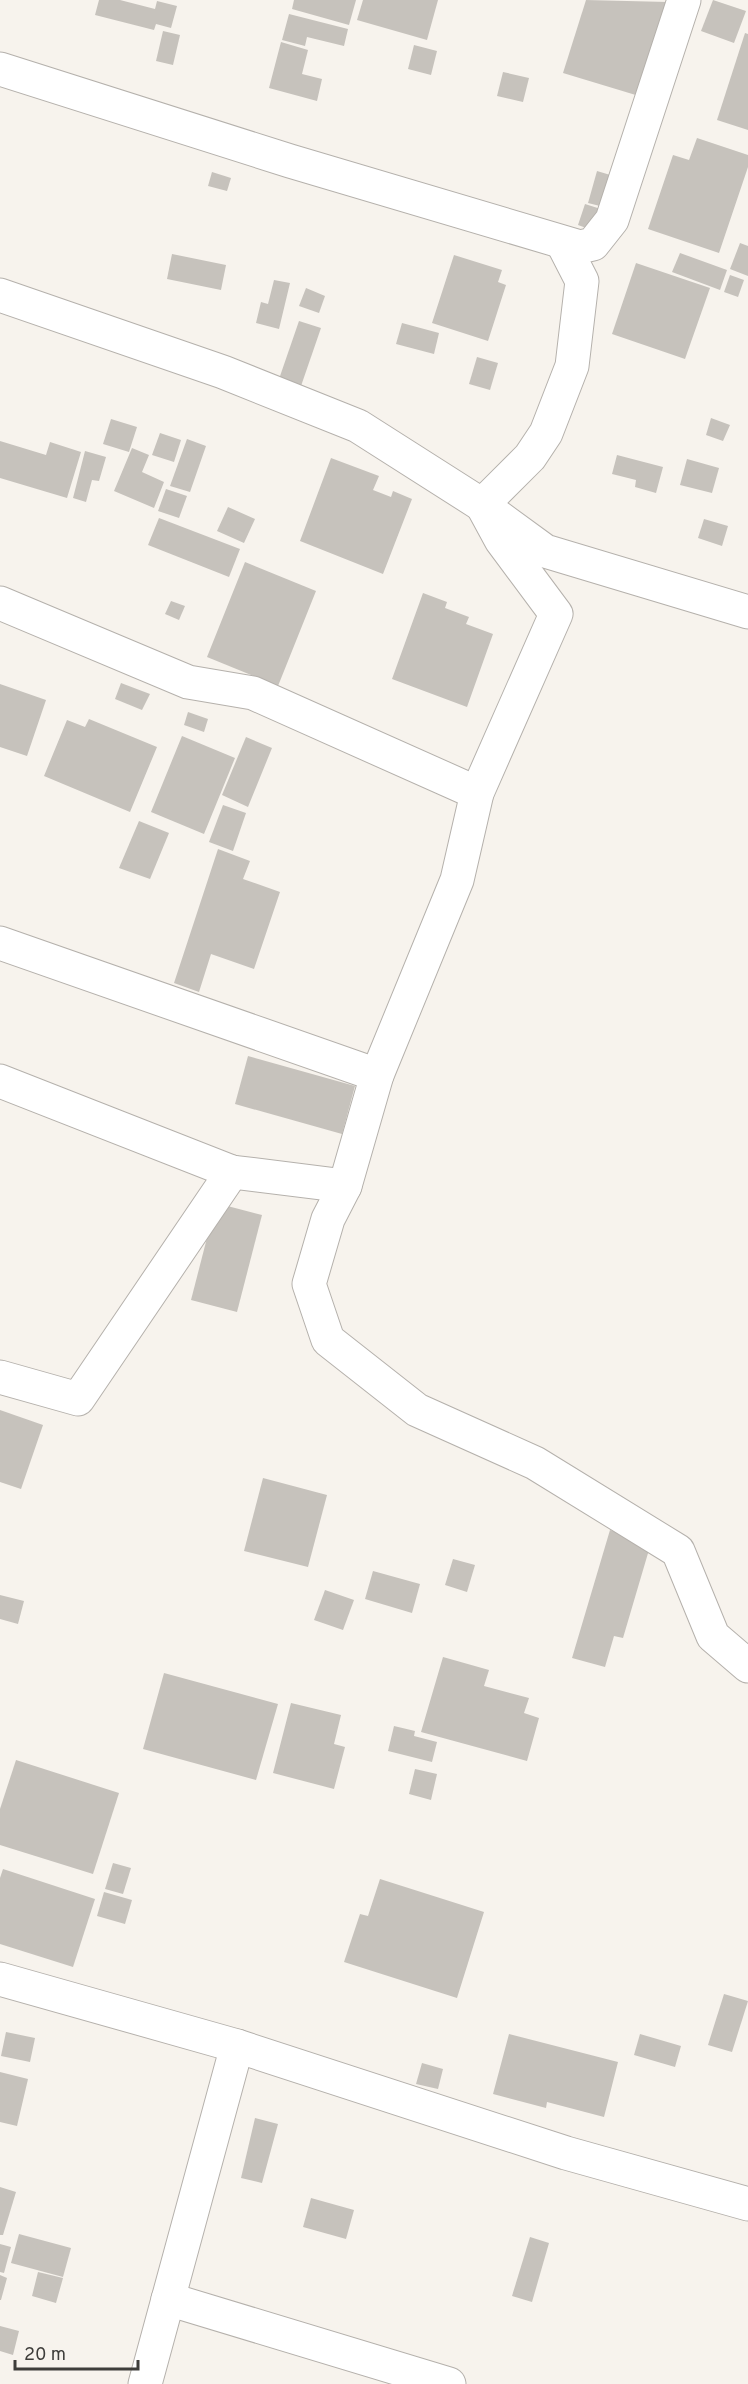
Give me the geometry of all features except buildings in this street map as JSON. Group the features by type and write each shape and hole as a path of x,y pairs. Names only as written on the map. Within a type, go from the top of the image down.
{"street":[{"path":"0,69 563,244 580,247 593,244 612,219 684,0"},
{"path":"482,505 530,457 546,433 572,366 582,281 563,244"},
{"path":"0,295 224,372 358,426 482,505 545,550 748,612"},
{"path":"482,505 501,540 556,614 477,794 457,880 377,1075 345,1186 328,1219 309,1284 328,1340 417,1410 535,1463 678,1551 713,1636 748,1666"},
{"path":"0,603 188,682 253,693 477,794"},
{"path":"0,943 377,1075"},
{"path":"0,1081 232,1172 345,1186"},
{"path":"0,1377 78,1399 232,1172"},
{"path":"0,1979 237,2046 566,2153 748,2204"},
{"path":"145,2384 237,2046"},
{"path":"168,2299 449,2384"}]}
